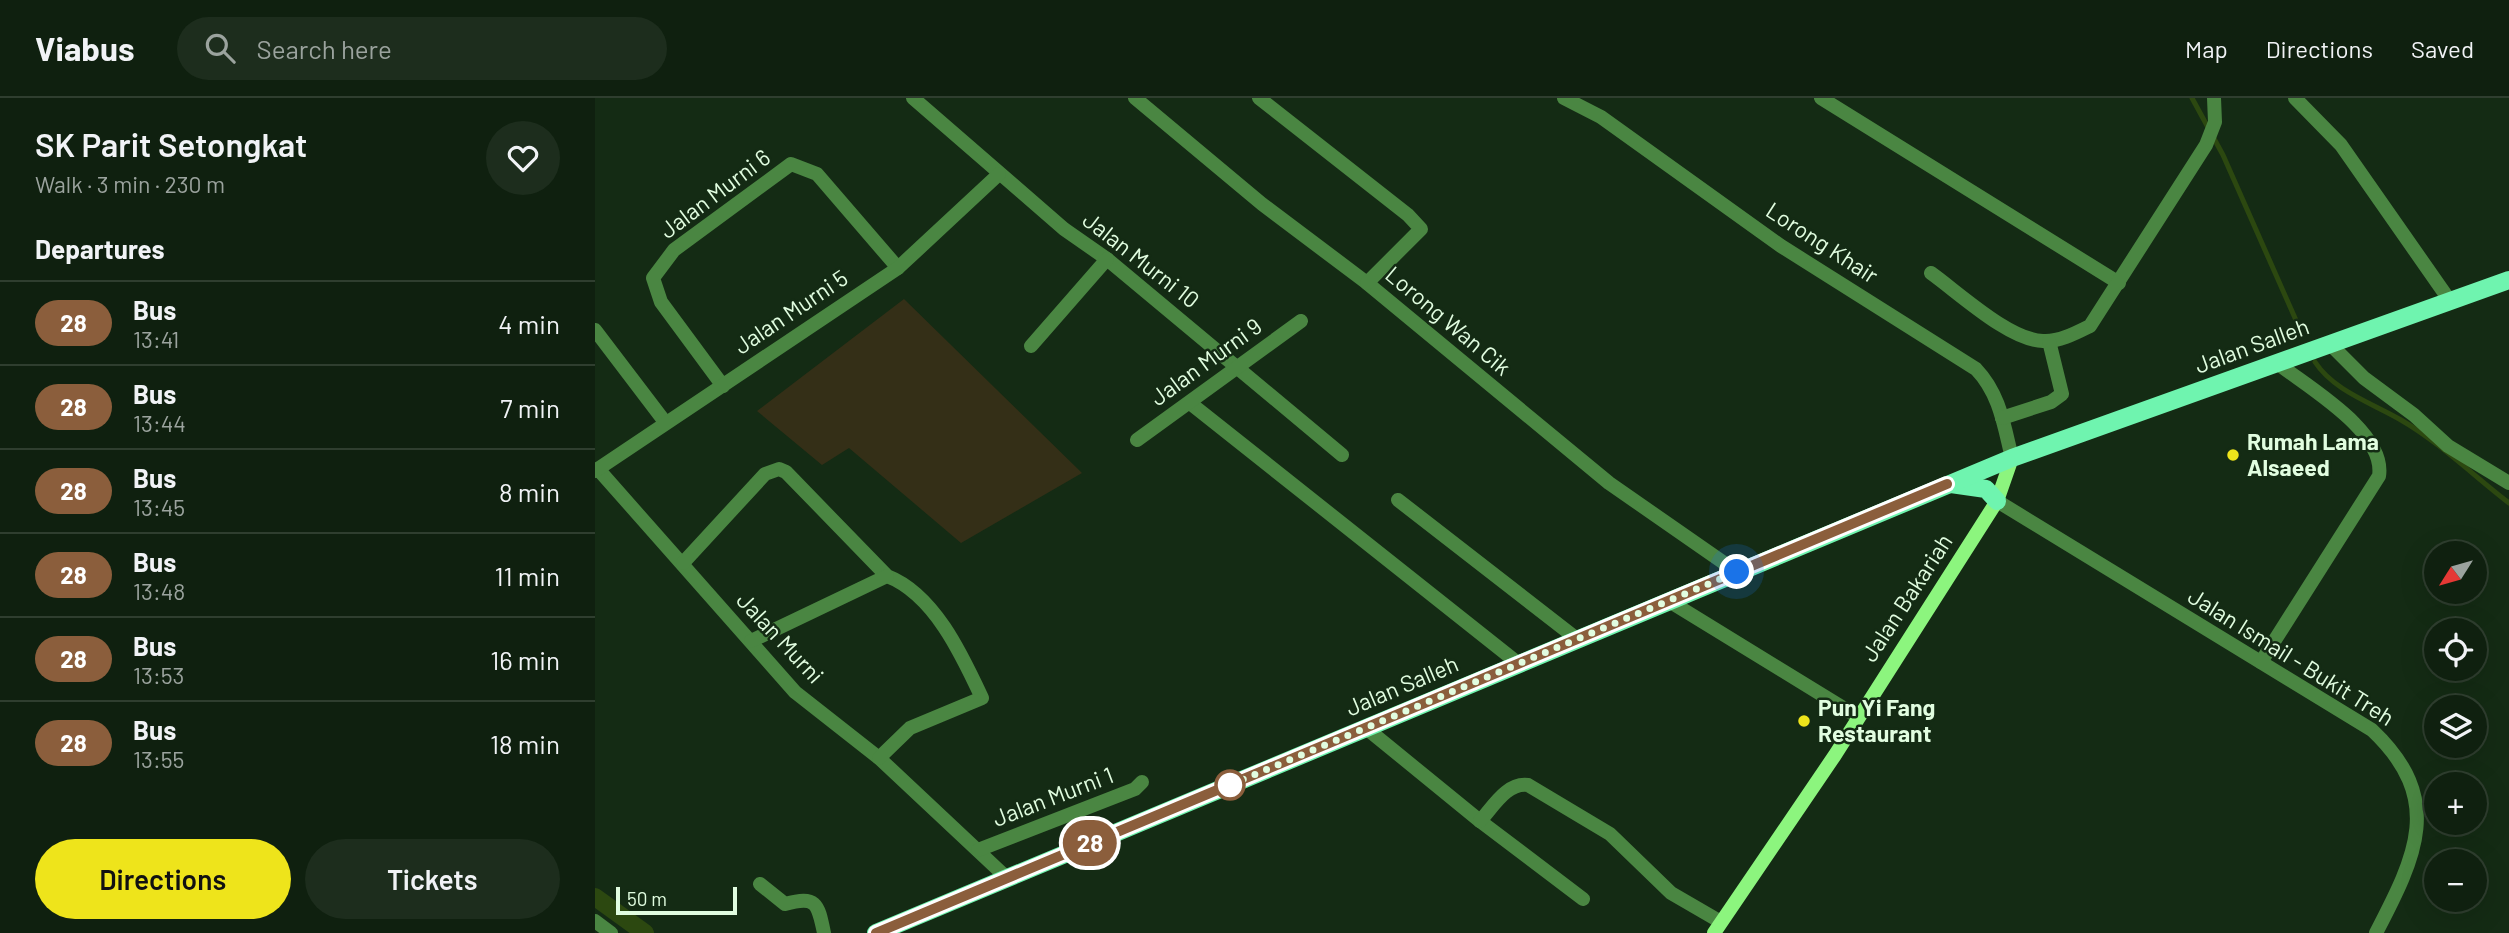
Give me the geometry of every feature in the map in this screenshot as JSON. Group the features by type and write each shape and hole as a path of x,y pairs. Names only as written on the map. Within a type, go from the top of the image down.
{"main road":[{"name":"Jalan Salleh","path":"876,933 2012,458 2509,280"},
{"name":"Jalan Bakariah","path":"1718,928 1997,501 2012,458"},
{"path":"1947,484 1986,488 1997,501"}],"street":[{"name":"Jalan Murni 10","path":"913,98 999,174 1107,259 1342,456"},
{"name":"Lorong Wan Cik","path":"1135,98 1262,204 1367,283 1609,483 1737,572"},
{"path":"1259,98 1408,215 1421,229 1367,283"},
{"name":"Lorong Khair","path":"1564,98 1601,117 1781,246 1976,369 1997,397 2012,458"},
{"path":"1821,98 2119,283"},
{"path":"1931,273 2024,337 2049,341 2063,339 2090,326 2206,145 2215,122 2214,98"},
{"path":"2295,98 2326,126 2341,145 2386,214 2450,301"},
{"name":"Jalan Murni 6","path":"723,386 661,302 653,278 674,250 791,164 817,174 898,268"},
{"name":"Jalan Murni 5","path":"596,470 898,268 999,174"},
{"path":"1031,346 1107,259"},
{"name":"Jalan Murni 9","path":"1137,440 1301,321"},
{"path":"595,330 665,422"},
{"path":"2002,418 2051,402 2062,394 2049,341"},
{"path":"2330,344 2364,378 2448,446 2509,483"},
{"path":"2261,662 2379,476 2381,464 2365,433 2277,363"},
{"path":"1190,403 1519,664"},
{"path":"683,563 765,474 779,469 786,472 887,576 902,582 925,604 945,631 982,698 910,728 879,758"},
{"name":"Jalan Murni","path":"596,470 683,563 795,692 879,758 1007,878"},
{"path":"1398,500 1577,639"},
{"name":"Jalan Ismail - Bukit Treh","path":"1997,501 2372,730 2389,746 2410,781 2419,825 2405,878 2376,933"},
{"path":"751,641 887,576"},
{"path":"1669,601 1858,717"},
{"path":"1366,728 1480,821 1583,899"},
{"name":"Jalan Murni 1","path":"978,850 1135,789 1142,782"},
{"path":"1480,821 1511,788 1518,784 1528,785 1610,834 1671,893 1718,928"},
{"path":"760,884 785,904 804,899 812,902 819,909 824,933"},
{"path":"595,921 611,933"}],"shaded area":[{"path":"904,299 1082,473 961,543 849,448 822,465 757,411"}],"waterway":[{"path":"2192,98 2223,155 2299,327"},
{"path":"2315,362 2343,389 2429,438 2509,503"},
{"path":"595,897 645,933"}],"bus line":[{"name":"28","path":"876,933 1947,484"}],"place":[{"name":"Rumah Lama Alsaeed","path":"2233,455"},
{"name":"Pun Yi Fang Restaurant","path":"1804,721"}],"route":[{"path":"1230,785 1225,787 1737,572"}]}
